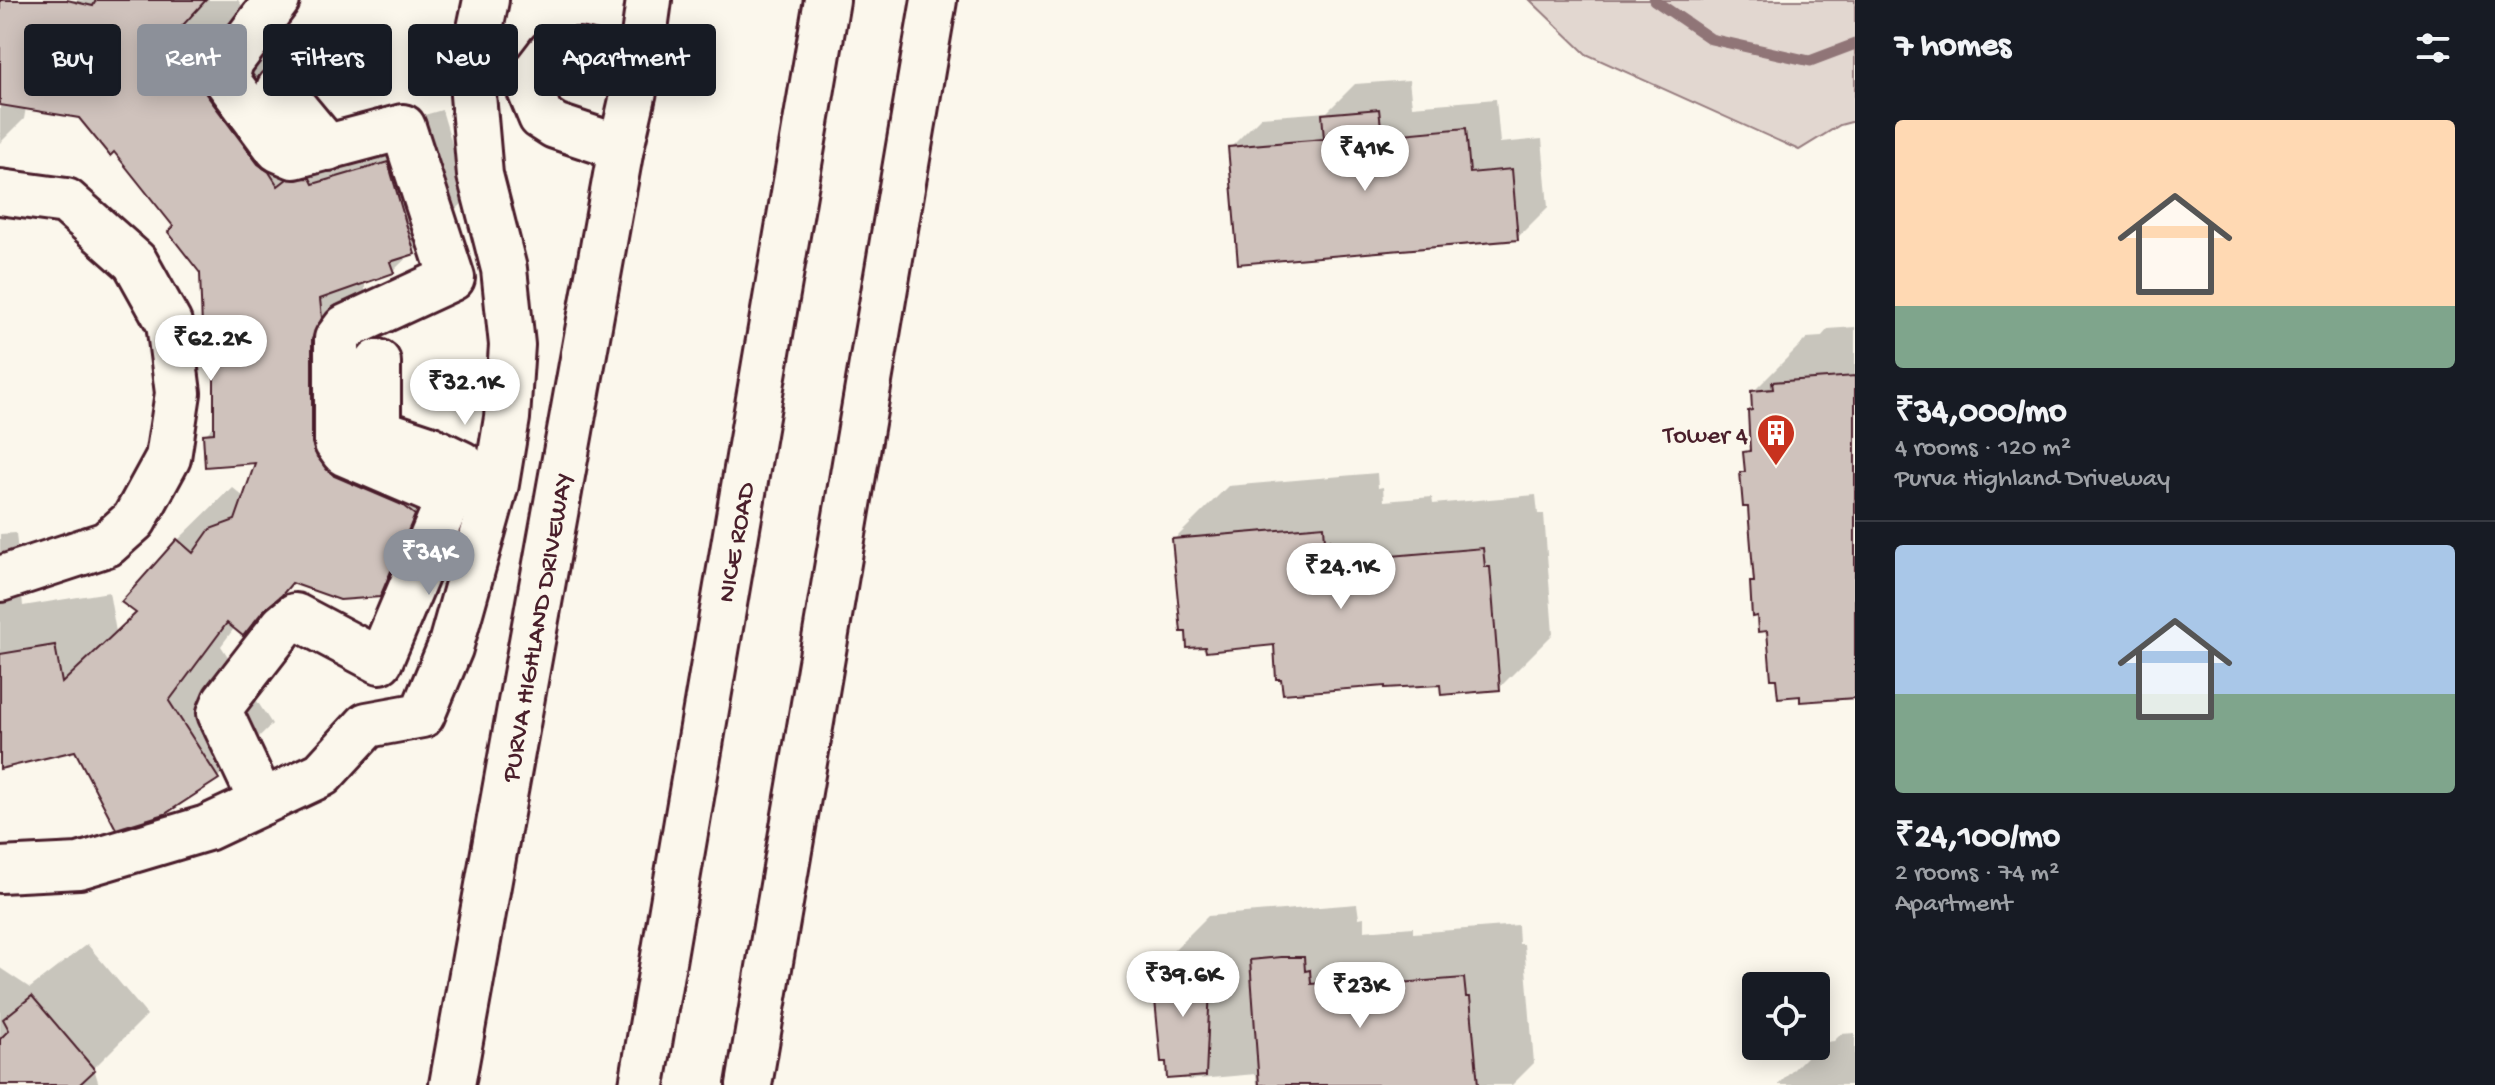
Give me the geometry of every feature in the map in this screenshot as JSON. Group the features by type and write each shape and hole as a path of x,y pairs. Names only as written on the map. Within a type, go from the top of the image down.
{"main road":[{"path":"277,0 231,61 226,79 278,149 294,156 403,127 452,278 346,327 337,339 337,443 344,453 449,498"},
{"path":"481,24 486,0"},
{"name":"PURVA HIGHLAND DRIVEWAY","path":"646,24 649,0"},
{"name":"NICE ROAD","path":"642,1085 827,0"},
{"path":"749,1085 934,0"},
{"path":"527,83 534,74"},
{"path":"518,81 527,83"},
{"path":"527,83 541,117 555,126 621,148"},
{"path":"285,96 328,148"},
{"path":"0,870 79,866 207,828 322,774 367,725 422,715 450,648 496,484 507,418 512,345 504,269 480,175 473,96"},
{"name":"PURVA HIGHLAND DRIVEWAY","path":"452,1085 633,96"},
{"path":"0,192 66,201 135,262 169,323 178,393 168,458 134,520 107,544 0,579"},
{"path":"262,802 220,713 225,701 283,626 295,616 380,661 462,464 429,448 378,431 378,362"}],"shaded area":[{"path":"1530,0 1855,0 1855,121 1840,125 1799,150 1586,54"}],"building":[{"path":"0,0 67,0 93,6 96,0 206,0 184,24 137,24 137,96 207,96 278,186 287,179 310,178 313,184 388,162 415,254 390,262 394,273 320,299 322,318 312,339 312,443 317,457 334,476 402,505 415,515 380,597 340,600 292,583 243,636 227,623 169,701 219,779 165,814 116,829 75,751 0,769 0,654 55,645 62,683 136,613 121,602 177,539 193,553 210,529 235,520 255,463 205,467 203,434 214,433 214,326 202,327 200,273 168,232 173,226 114,152 110,156 79,118 0,105"},
{"path":"1379,109 1382,136 1466,128 1470,173 1512,169 1518,240 1238,264 1228,147 1324,139 1322,114"},
{"path":"1855,376 1855,698 1800,702 1800,696 1778,698 1776,679 1771,679 1767,631 1758,632 1757,616 1752,617 1750,582 1754,582 1748,507 1743,507 1740,472 1745,472 1743,452 1750,451 1748,411 1752,410 1751,391 1773,389 1772,382"},
{"path":"1324,526 1325,541 1330,540 1331,554 1379,550 1380,557 1483,548 1485,567 1490,567 1500,690 1441,695 1440,685 1385,686 1283,694 1281,679 1276,679 1274,645 1206,652 1205,647 1187,648 1186,632 1181,632 1172,539"},
{"path":"1304,957 1305,971 1310,970 1311,984 1359,980 1360,986 1464,978 1466,997 1470,997 1478,1085 1259,1085 1250,960"},
{"path":"1211,964 1206,1076 1167,1079 1166,1062 1161,1062 1152,969"},
{"path":"32,996 95,1070 79,1085 0,1085 0,1039 9,1030 3,1019"}],"waterway":[{"path":"1654,0 1711,39 1810,61 1855,44"}],"place":[{"name":"Tower 4","path":"1776,467"}]}
